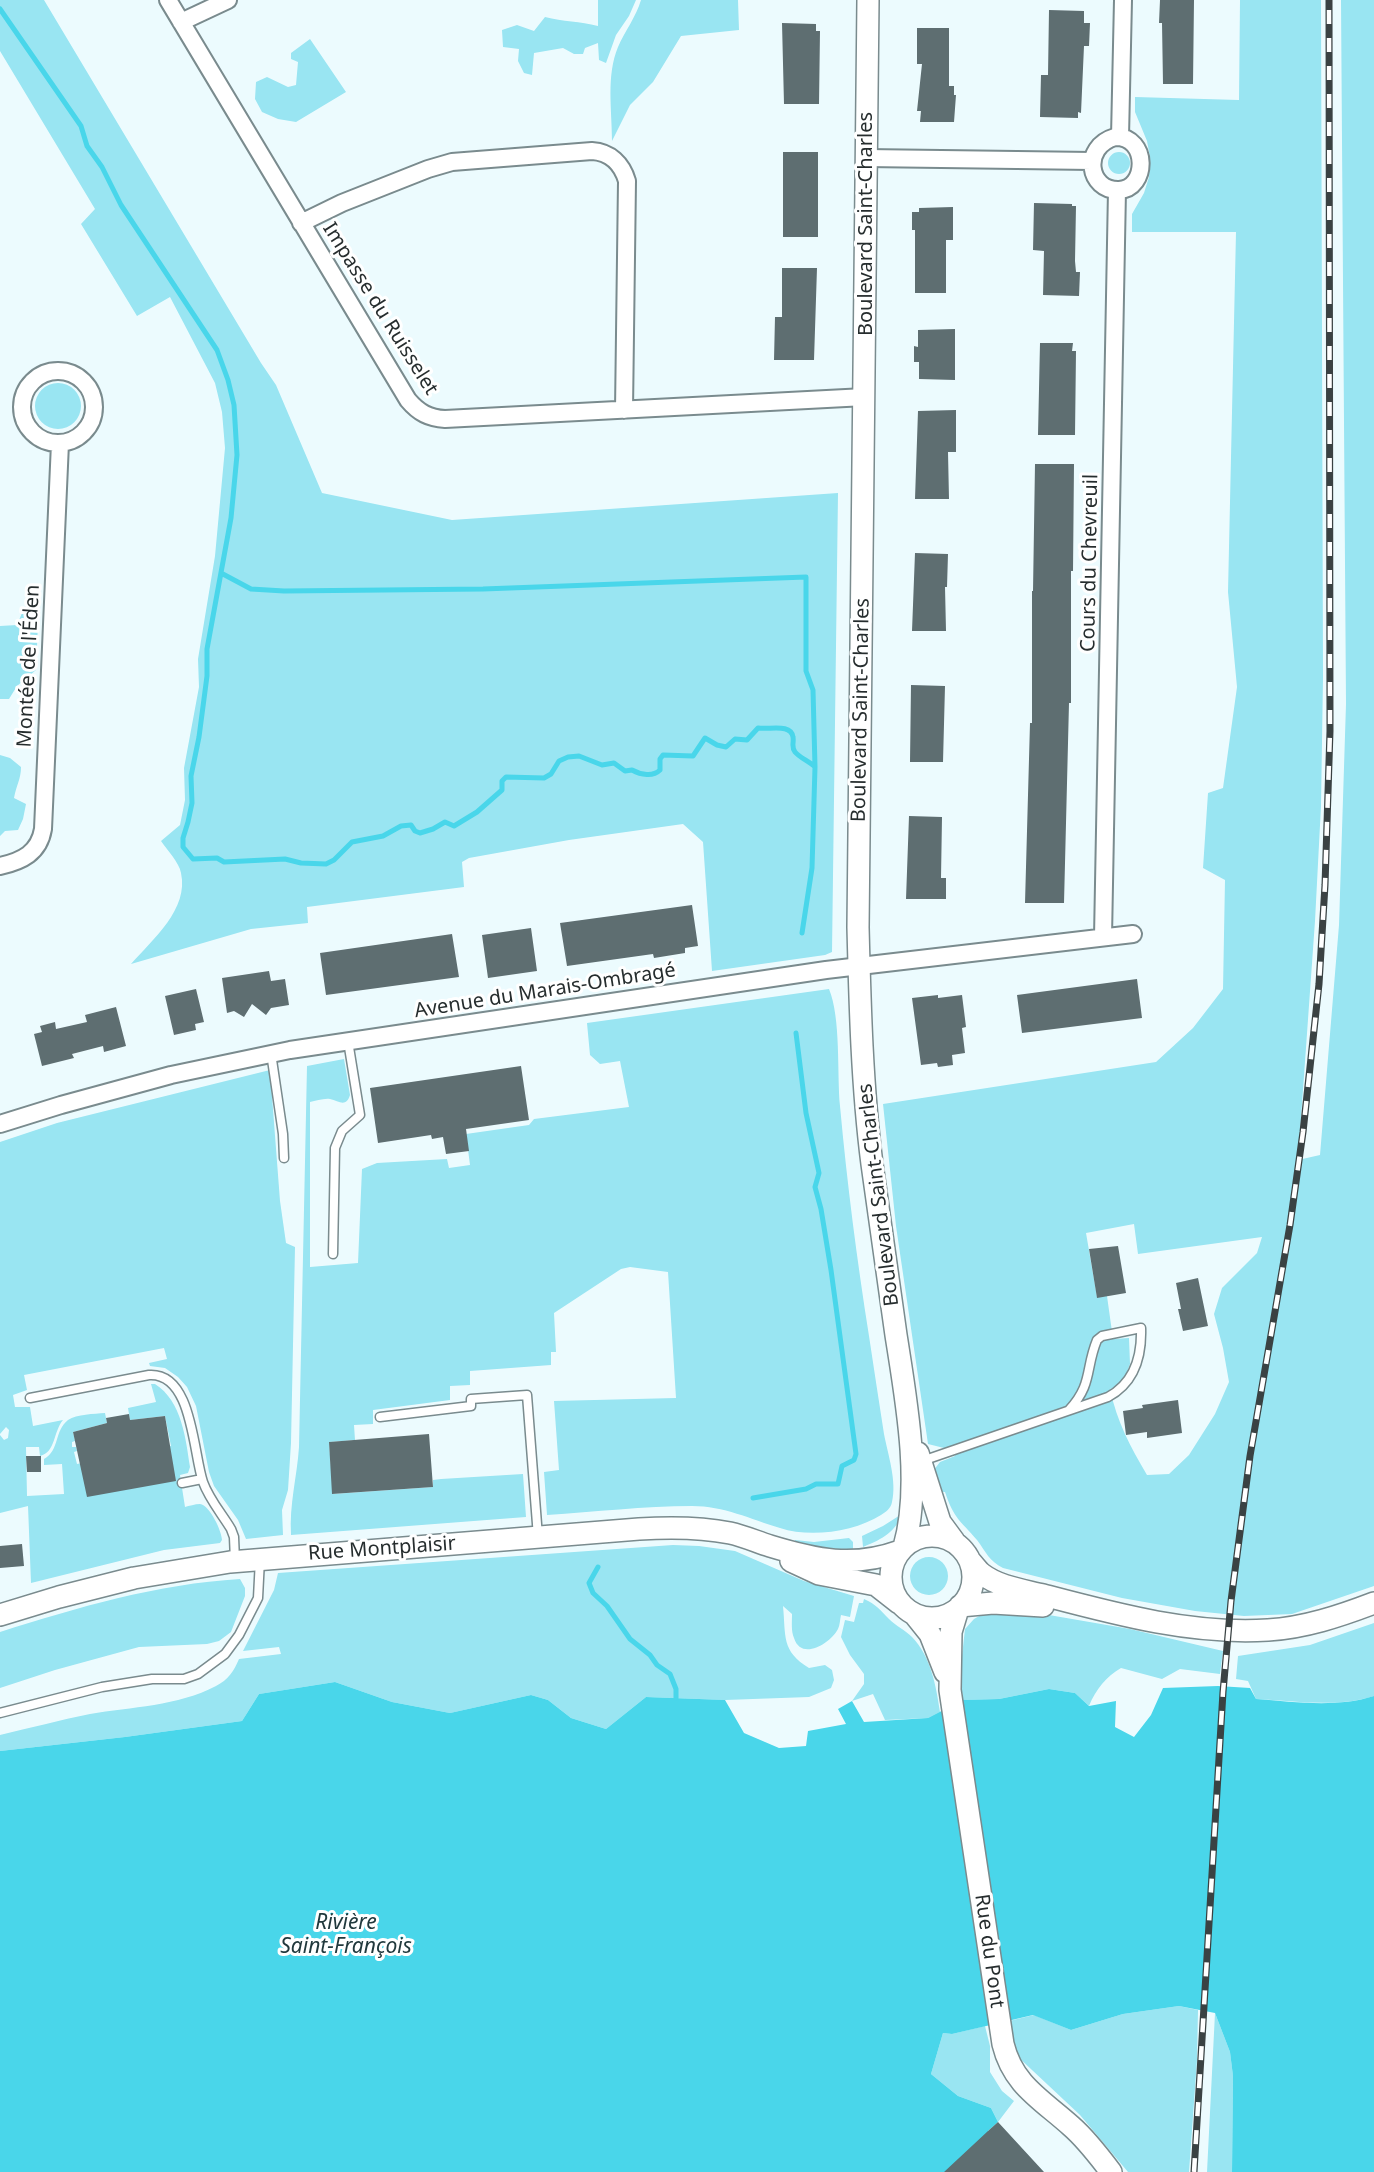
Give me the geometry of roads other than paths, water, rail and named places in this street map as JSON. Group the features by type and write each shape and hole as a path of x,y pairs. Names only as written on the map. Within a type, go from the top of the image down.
{"street":[{"name":"Impasse du Ruisselet","path":"168,0 408,400 422,414 445,419 865,397"},
{"path":"181,22 228,0"},
{"name":"Boulevard Saint-Charles","path":"868,0 859,966 872,1160 908,1417 916,1463 940,1522 954,1541"},
{"path":"1120,136 1123,0"},
{"path":"1120,136 1129,140 1138,150 1141,167 1133,183 1127,188 1117,190 1101,184 1093,169 1092,161 1099,145 1106,140 1120,136"},
{"path":"301,223 323,210 428,169 452,162 592,151 606,153 614,159 624,173 627,191 624,410"},
{"path":"866,159 1092,161"},
{"name":"Cours du Chevreuil","path":"1103,937 1117,190"},
{"path":"55,370 77,375 92,393 94,404 89,426 82,435 72,441 60,443 48,442 36,436 27,427 22,416 21,403 25,390 32,380 43,373 55,370"},
{"name":"Montée de l'Éden","path":"0,866 13,863 30,854 38,847 43,829 60,443"},
{"name":"Avenue du Marais-Ombragé","path":"0,1124 117,1089 271,1053 859,966 1133,934"},
{"name":"Boulevard Saint-Charles","path":"902,1549 910,1516 916,1463"},
{"name":"Rue Montplaisir","path":"0,1615 123,1581 235,1561 538,1537 677,1527 732,1534 802,1555 843,1562 878,1559 902,1549"},
{"path":"950,1690 930,1634 896,1596 891,1584 893,1563 902,1549 914,1539 942,1536 954,1541 982,1574 1000,1583 1103,1611"},
{"name":"Rue Montplaisir","path":"768,1545 794,1563 819,1574 876,1585 909,1610"},
{"path":"950,1690 951,1632 959,1607 973,1584 970,1561"},
{"path":"909,1610 926,1617 939,1617 959,1607 1013,1603 1103,1611 1201,1628 1269,1630 1310,1624 1374,1603"},
{"name":"Rue du Pont","path":"950,1690 1007,2060 1017,2076 1073,2127 1111,2172"}],"lane":[{"path":"333,1254 335,1148 342,1131 360,1115 348,1041"},
{"path":"271,1053 283,1134 284,1158"},
{"path":"916,1463 1108,1397 1122,1388 1135,1370 1142,1344 1142,1328 1102,1336 1097,1340 1086,1386 1082,1395 1069,1410"},
{"path":"30,1398 149,1375 161,1376 175,1388 185,1403 202,1479 206,1491 231,1529 234,1537 235,1561"},
{"path":"380,1417 471,1406 471,1399 527,1395 538,1537"},
{"path":"182,1484 202,1479"},
{"path":"0,1713 102,1688 152,1679 184,1679 198,1674 225,1654 239,1635 258,1598 260,1558"}],"water":[{"name":"Rivière Saint-François","path":"335,1682 392,1702 450,1713 531,1695 548,1700 571,1718 606,1729 646,1697 725,1700 744,1733 779,1748 806,1746 808,1731 846,1724 838,1709 852,1701 864,1722 928,1718 963,1700 999,1699 1049,1689 1075,1693 1089,1706 1116,1701 1115,1727 1134,1737 1151,1715 1163,1688 1218,1686 1250,1688 1256,1699 1316,1703 1345,1702 1374,1696 1374,2172 1232,2172 1233,2076 1230,2052 1215,2013 1179,2006 1123,2014 1071,2030 1033,2015 952,2034 943,2033 931,2074 958,2096 991,2108 998,2122 988,2131 1025,2172 0,2172 0,1751 242,1721 259,1694"}],"waterway":[{"path":"0,9 81,126 87,146 102,167 121,205 217,350 234,405 237,455 231,518 207,649 207,676 191,776 192,803 183,838 183,847 193,859 217,858 224,862 285,859 301,863 326,864 334,860 352,842 383,836 401,826 411,825 415,831 420,833 445,822 454,826 477,812 502,790 502,781 506,777 544,778 551,774 559,761 568,757 579,756 602,765 614,763 625,771 632,770 650,774 660,770 660,759 663,755 693,756 705,738 726,747 735,739 747,740 758,728 784,729 788,730 793,737 795,752 815,767 812,868 802,933"},
{"path":"221,573 251,589 284,591 483,589 806,577 806,671 813,690 815,767"},
{"path":"753,1498 806,1489 816,1484 838,1484 842,1466 854,1460 856,1454 831,1270 815,1187 819,1173 806,1113 796,1033"},
{"path":"598,1567 589,1583 593,1593 607,1606 630,1639 670,1674 676,1689 676,1698"}],"railway":[{"path":"1194,2172 1223,1692 1231,1601 1250,1456 1290,1225 1319,984 1330,731 1329,0"}]}
